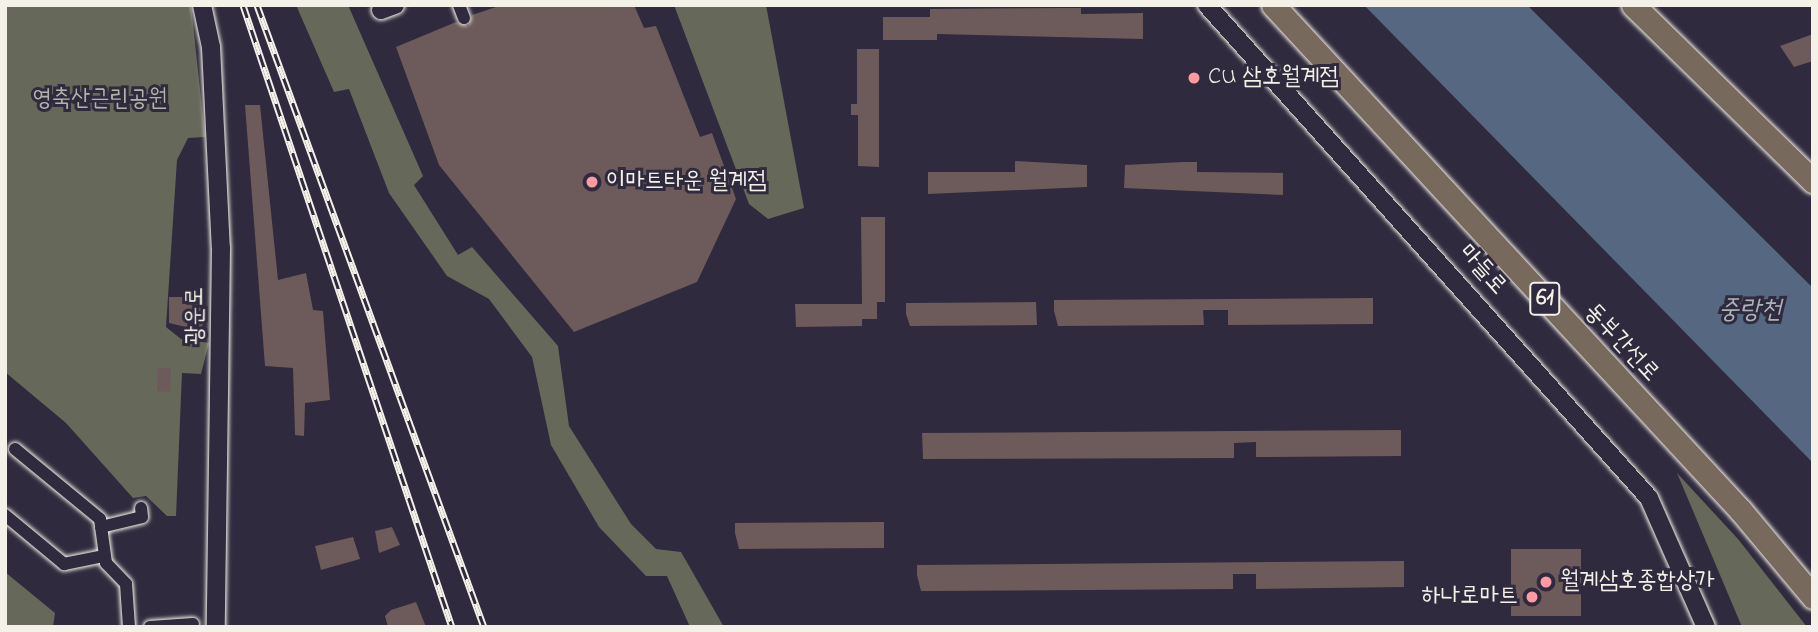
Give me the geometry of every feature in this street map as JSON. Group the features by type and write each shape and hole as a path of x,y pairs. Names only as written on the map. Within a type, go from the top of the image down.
{"highway":[{"name":"동부간선로","path":"1273,5 1741,511 1813,597"},
{"path":"1633,5 1813,181"}],"main road":[{"name":"광운로","path":"202,5 211,47 221,248 216,627"},
{"name":"마들로","path":"1208,5 1649,498 1706,627"}],"street":[{"path":"460,5 464,18"},
{"path":"15,449 100,519 104,556 126,583 129,627"},
{"path":"100,527 142,517 141,508"},
{"path":"5,515 64,564 104,556"},
{"path":"150,627 192,624"}],"green space":[{"name":"영축산근린공원","path":"5,5 191,5 205,137 188,138 177,160 166,327 181,339 209,343 201,374 182,373 176,516 167,516 146,496 133,498 66,423 5,372"},
{"path":"296,5 348,5 423,176 414,185 458,255 472,247 558,346 569,426 631,524 656,549 681,552 724,627 690,627 667,576 646,576 599,527 551,445 532,357 489,299 447,276 389,193 349,89 334,92"},
{"path":"674,5 766,5 804,208 768,219 749,204"},
{"path":"1677,473 1738,539 1807,627 1742,627"},
{"path":"5,572 55,613 53,627 5,627"}],"water":[{"name":"중랑천","path":"1364,5 1527,5 1813,288 1813,463"}],"building":[{"name":"이마트타운 월계점","path":"502,5 634,5 644,28 656,26 700,137 712,133 736,199 697,282 574,332 439,165 396,47 456,22 468,26 472,15"},
{"path":"1081,8 1081,14 1143,13 1143,39 937,34 937,40 883,40 883,17 930,17 930,9"},
{"path":"1813,34 1813,61 1794,67 1780,46"},
{"path":"857,49 879,49 879,167 858,166 858,115 851,115 851,104 857,104"},
{"path":"245,105 260,105 278,280 306,273 313,310 323,311 330,400 305,403 304,436 295,435 293,368 265,366"},
{"path":"1015,161 1087,165 1087,187 928,194 928,172 1015,172"},
{"path":"1197,162 1197,172 1283,173 1283,195 1124,188 1125,165"},
{"path":"861,217 885,217 885,302 877,302 877,319 862,319 862,326 796,327 795,304 862,304"},
{"path":"203,286 203,325 198,330 169,323 169,297 191,297"},
{"path":"1373,298 1373,324 1228,325 1228,310 1203,310 1204,325 1058,326 1054,311 1054,300"},
{"path":"1036,302 1037,325 910,326 906,314 906,303"},
{"path":"158,368 171,368 170,392 157,391"},
{"path":"1401,430 1401,456 1256,457 1256,442 1234,443 1234,458 923,459 922,433"},
{"path":"884,522 884,548 739,549 735,533 735,523"},
{"path":"392,527 400,545 379,553 375,531"},
{"path":"353,537 360,559 321,570 315,546"},
{"name":"월계삼호종합상가","path":"1511,549 1581,549 1581,616 1511,616"},
{"path":"1404,561 1404,587 1256,589 1256,574 1233,574 1233,589 921,591 917,575 917,565"},
{"path":"416,602 426,627 388,627 385,616 391,610"}],"railway":[{"path":"243,5 452,627"},
{"path":"257,5 484,627"}],"place":[{"name":"CU 삼호월계점","path":"1194,78"},
{"name":"이마트타운 월계점","path":"592,182"},
{"name":"월계삼호종합상가","path":"1546,582"},
{"name":"하나로마트","path":"1532,597"}]}
